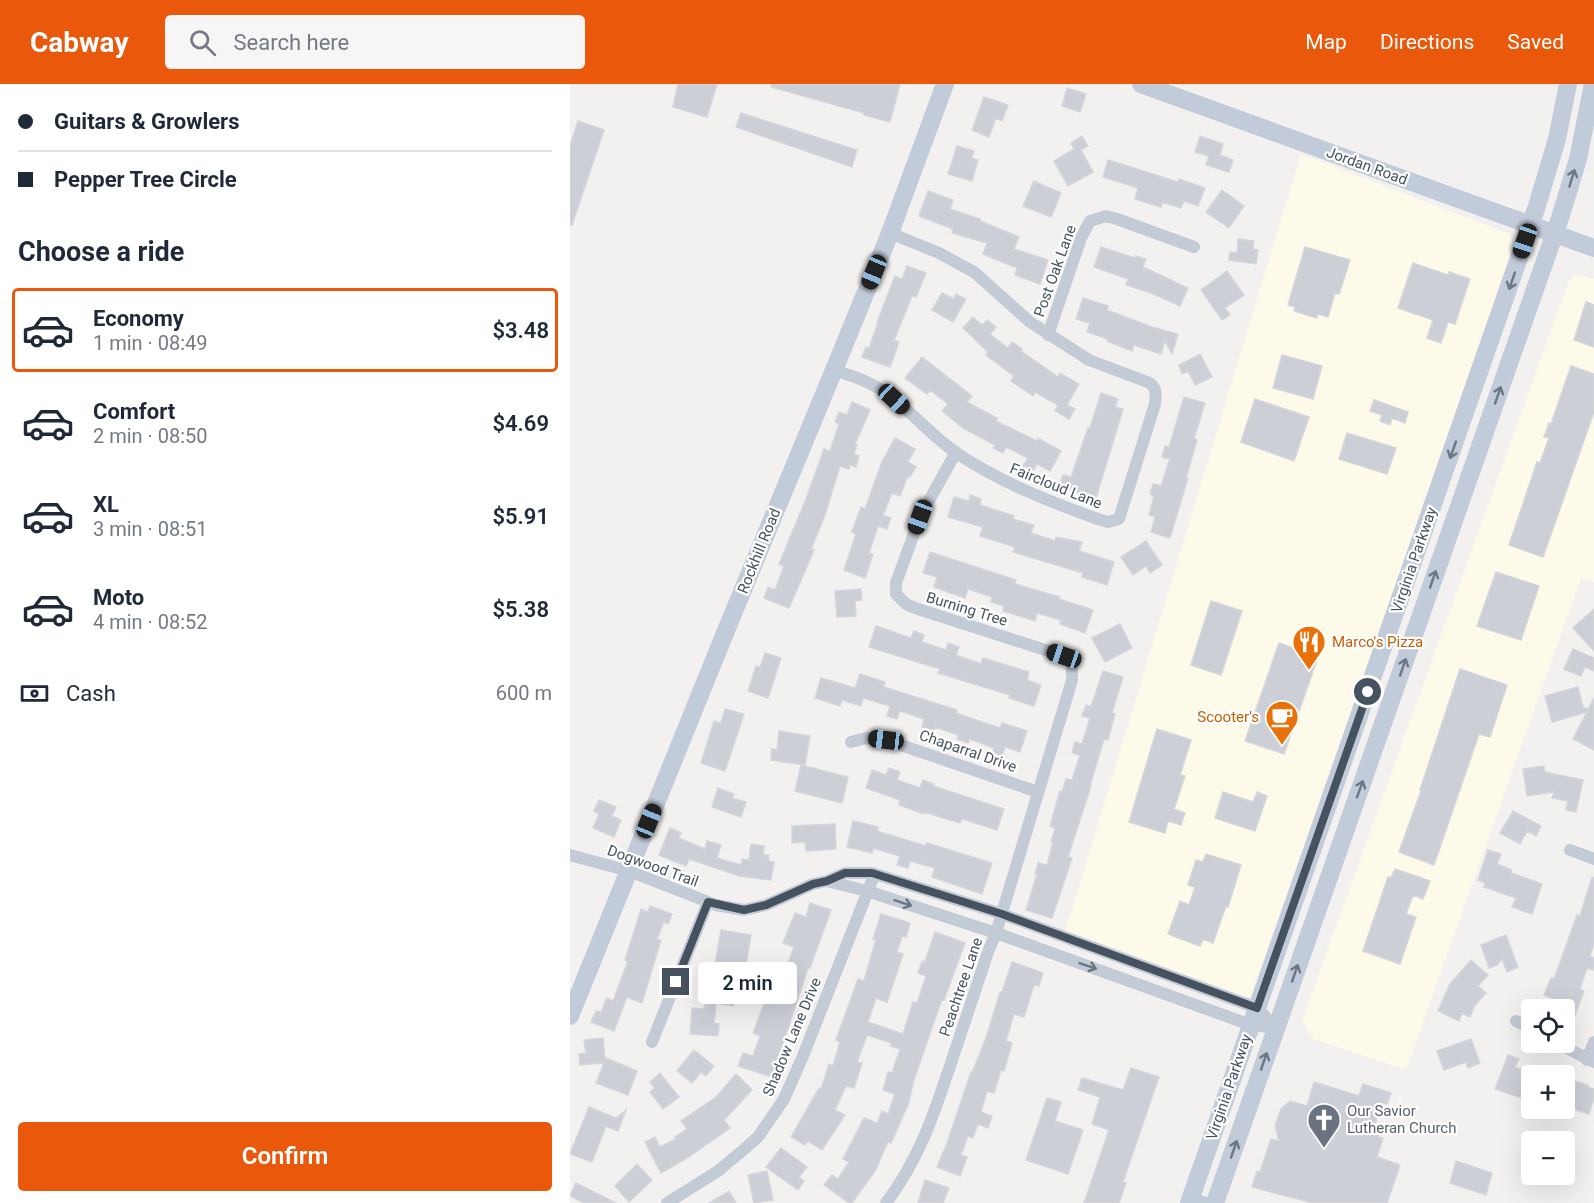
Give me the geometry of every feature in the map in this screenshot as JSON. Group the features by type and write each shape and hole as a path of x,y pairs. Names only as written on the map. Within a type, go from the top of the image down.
{"main road":[{"name":"Rockhill Road","path":"570,1016 890,233 945,84"},
{"name":"Jordan Road","path":"1141,84 1594,248"},
{"name":"Virginia Parkway","path":"1195,1201 1254,1016 1531,226 1557,139 1568,84"},
{"name":"Virginia Parkway","path":"1215,1203 1554,234 1578,159 1593,84"},
{"path":"1391,625 1414,634"}],"street":[{"name":"Post Oak Lane","path":"1048,335 1081,238 1090,221 1106,216 1194,247"},
{"path":"890,233 939,253 974,272 999,292 1020,314 1048,335"},
{"name":"Faircloud Lane","path":"834,370 884,391 956,452 991,475 1030,494 1108,522 1119,519 1155,404 1156,392 1154,387 1089,360 1048,335"},
{"name":"Burning Tree","path":"956,452 920,517 896,583 896,594 906,604 915,608 1064,656 1074,667"},
{"name":"Peachtree Lane","path":"886,1203 909,1171 919,1151 996,933 1074,667"},
{"name":"Chaparral Drive","path":"851,742 866,738 886,740 1038,792"},
{"path":"1570,850 1594,859"},
{"name":"Dogwood Trail","path":"570,855 629,871 708,902 744,910 766,905 813,884 845,873 872,873 1002,914 1254,1016 1276,1028"},
{"name":"Shadow Lane Drive","path":"667,1203 718,1171 758,1137 784,1099 873,878 872,873"},
{"name":"Dogwood Trail","path":"827,881 867,891 1254,1016"},
{"path":"652,1042 708,902"},
{"path":"1516,1021 1521,1024"},
{"path":"1575,1053 1591,1061 1594,1042"}],"shaded area":[{"path":"1301,154 1509,234 1513,245 1482,344 1250,997 1245,998 1065,933"},
{"path":"1574,274 1594,279 1594,582 1581,578 1406,1070 1314,1039 1302,1021 1567,286"}],"building":[{"path":"678,84 717,84 707,117 673,107"},
{"path":"771,84 900,84 890,122 771,87"},
{"path":"1067,88 1086,94 1080,112 1062,106"},
{"path":"984,97 1008,105 1002,121 996,118 989,137 972,130"},
{"path":"741,113 857,150 852,167 736,127"},
{"path":"578,121 604,130 572,225 570,225 570,146"},
{"path":"1082,136 1088,146 1081,150 1093,172 1068,186 1054,161 1074,149 1071,143"},
{"path":"1200,136 1223,144 1220,155 1233,160 1229,172 1206,165 1209,156 1195,152"},
{"path":"957,146 974,151 972,158 978,160 972,181 948,174"},
{"path":"1108,160 1205,188 1198,206 1184,201 1181,208 1162,202 1161,207 1135,199 1138,188 1103,177"},
{"path":"1034,181 1061,193 1051,217 1023,206"},
{"path":"1222,190 1244,206 1229,228 1206,212"},
{"path":"928,191 953,200 950,209 980,219 980,221 1019,237 1014,249 1048,260 1040,284 1015,275 1017,268 983,254 987,243 952,233 953,229 919,216"},
{"path":"1238,239 1254,241 1253,249 1258,250 1256,264 1229,260 1230,252 1237,253"},
{"path":"1101,247 1135,258 1136,256 1146,259 1143,267 1188,288 1180,306 1126,285 1128,279 1094,267"},
{"path":"1305,247 1350,260 1339,294 1335,293 1328,317 1318,314 1317,318 1294,311 1295,307 1288,305"},
{"path":"1413,263 1448,275 1449,272 1470,279 1455,324 1448,322 1441,343 1427,338 1433,320 1398,308"},
{"path":"907,266 926,273 916,297 912,296 894,340 899,342 890,367 862,357 866,347 869,348 895,276 902,279"},
{"path":"1227,271 1244,295 1225,308 1230,315 1222,320 1201,290"},
{"path":"942,293 954,299 956,294 966,299 953,322 932,310"},
{"path":"1083,298 1108,306 1107,310 1178,334 1172,354 1165,341 1161,354 1134,345 1132,351 1087,332 1090,323 1076,319"},
{"path":"1586,302 1594,305 1594,347 1574,340"},
{"path":"973,317 982,325 987,320 996,327 990,334 1008,348 1012,342 1058,377 1060,373 1079,384 1067,405 1075,409 1069,419 1055,411 1058,405 1035,392 1033,396 1011,381 1014,376 986,355 988,352 963,328"},
{"path":"1200,354 1212,377 1195,385 1188,371 1182,374 1179,365"},
{"path":"1282,355 1322,366 1313,399 1273,388"},
{"path":"922,357 972,396 967,402 997,418 996,421 1037,441 1038,438 1061,451 1050,471 1037,464 1033,471 1023,466 1028,458 1006,447 1003,453 993,448 995,445 963,428 942,411 948,404 930,390 927,394 905,378"},
{"path":"1571,366 1594,374 1594,412 1543,557 1509,545 1537,462 1540,463 1549,438 1544,437 1549,423 1551,424"},
{"path":"1101,393 1118,399 1115,407 1123,409 1096,498 1059,487 1063,475 1071,477"},
{"path":"1184,397 1205,403 1194,439 1197,440 1186,478 1188,478 1170,538 1151,532 1155,517 1149,515 1154,496 1150,494 1153,484 1161,486 1170,459 1162,457 1165,446 1169,447"},
{"path":"1255,399 1309,417 1294,461 1241,442"},
{"path":"1374,400 1408,412 1405,423 1392,418 1390,425 1380,421 1382,415 1370,411"},
{"path":"852,402 870,410 855,444 857,445 854,454 859,456 856,467 850,465 849,469 840,466 825,515 811,549 814,550 789,608 764,598 768,587 775,590 784,566 779,564 824,449 830,451 839,424 835,422 839,412 847,415"},
{"path":"1347,433 1396,448 1387,474 1339,459"},
{"path":"895,438 915,449 908,462 916,467 910,477 908,476 900,496 892,493 883,515 891,518 887,529 878,526 869,553 873,554 865,578 844,570 856,534 852,532 861,507 865,509 882,462"},
{"path":"970,495 981,499 980,505 1034,525 1031,533 1055,541 1056,537 1082,542 1079,551 1114,562 1107,585 1082,577 1083,573 1013,552 1015,547 980,536 983,527 948,517 954,497 969,501"},
{"path":"1146,541 1162,565 1150,573 1146,566 1133,575 1121,557"},
{"path":"930,552 1016,580 1015,584 1060,597 1059,599 1093,610 1085,633 1060,624 1061,620 1037,613 1035,621 1003,611 1004,606 991,602 992,597 968,589 965,598 934,587 937,577 923,573"},
{"path":"1496,572 1539,586 1521,640 1477,626"},
{"path":"861,589 862,600 855,601 856,616 837,617 835,591"},
{"path":"1211,601 1242,611 1221,675 1191,665"},
{"path":"1594,609 1594,651 1573,628"},
{"path":"1120,624 1132,648 1105,662 1092,638"},
{"path":"876,626 911,638 914,631 924,635 922,642 946,650 948,643 959,647 956,655 981,664 983,658 1029,672 1027,680 1041,685 1034,706 1009,698 1010,695 938,673 940,669 869,647"},
{"path":"1279,643 1318,657 1284,754 1245,741"},
{"path":"1573,649 1594,658 1594,671 1585,667 1581,676 1564,669"},
{"path":"765,653 781,658 768,698 748,691 756,666 760,668"},
{"path":"1460,669 1507,685 1490,737 1479,734 1434,865 1399,852"},
{"path":"1103,671 1123,677 1112,713 1115,714 1108,740 1104,739 1068,857 1072,858 1052,918 1026,910 1038,863 1047,865 1055,828 1050,826 1060,791 1062,792 1066,779 1072,780 1080,755 1072,753 1075,742 1082,744 1090,718 1082,716 1086,705 1091,707"},
{"path":"860,674 885,682 884,687 957,710 956,713 1000,728 1002,723 1027,731 1020,752 1005,747 1002,756 993,752 994,748 970,739 968,743 957,739 958,735 935,727 934,731 922,727 924,719 900,711 897,719 887,716 890,706 863,698 861,706 842,700 840,706 815,698 821,678 855,688"},
{"path":"1578,687 1583,707 1588,709 1594,698 1594,750 1573,739 1587,712 1552,722 1545,696"},
{"path":"725,709 744,714 725,771 701,763 714,721 721,723"},
{"path":"1157,729 1191,740 1180,775 1185,776 1174,809 1185,813 1181,825 1168,821 1165,833 1129,822"},
{"path":"779,731 810,736 805,765 771,760 772,749 777,750"},
{"path":"801,765 848,777 842,803 795,791"},
{"path":"1544,766 1545,772 1583,780 1576,812 1566,810 1568,801 1552,798 1554,792 1527,796 1523,769"},
{"path":"889,768 900,772 897,780 920,788 923,780 934,784 933,786 1004,809 997,830 962,819 960,823 924,812 924,814 899,805 900,800 866,788 872,770 886,775"},
{"path":"718,788 734,794 732,798 746,802 741,817 712,807"},
{"path":"1223,792 1253,802 1257,792 1267,796 1255,831 1215,818"},
{"path":"599,800 616,807 612,816 621,820 614,837 593,828 599,814 594,811"},
{"path":"1513,811 1541,826 1536,836 1527,831 1520,844 1500,833"},
{"path":"853,821 878,827 877,831 926,846 927,843 992,863 982,894 932,877 935,868 910,861 908,868 897,865 900,856 873,848 872,853 847,847"},
{"path":"835,824 836,849 806,851 805,842 792,843 792,826"},
{"path":"670,828 681,833 679,838 705,849 707,841 721,845 717,858 741,865 742,859 749,860 751,844 764,846 763,855 769,855 768,861 774,862 771,880 739,876 689,859 686,866 659,855"},
{"path":"1488,850 1501,854 1497,864 1512,870 1511,873 1542,884 1532,914 1512,907 1516,898 1484,887 1485,883 1478,880"},
{"path":"1206,854 1241,865 1228,907 1226,906 1213,943 1203,939 1200,946 1168,934 1180,901 1189,905 1195,887 1188,885 1196,860 1203,862"},
{"path":"1395,869 1430,881 1423,899 1413,895 1406,914 1416,917 1400,964 1363,951 1388,877 1391,878"},
{"path":"1592,877 1594,878 1594,944 1590,956 1594,958 1594,970 1587,968 1580,989 1584,991 1575,1015 1575,999 1555,999 1544,995 1551,978 1554,979 1577,915 1580,916"},
{"path":"810,903 831,910 810,968 808,968 772,1077 738,1066 743,1053 753,1056 760,1036 753,1033 764,1004 766,1004 776,970 785,973 794,947 783,943 795,913 806,917"},
{"path":"650,906 672,914 668,924 664,922 657,939 661,940 642,1003 627,997 614,1031 591,1022 596,1011 601,1012 607,998 613,1001 628,961 625,960 641,909 648,912"},
{"path":"881,914 910,923 906,937 902,936 897,952 903,954 887,1002 876,998 868,1022 903,1034 913,1002 917,1003 926,976 918,973 922,961 925,962 935,932 965,943 944,1000 942,999 914,1080 908,1105 875,1171 852,1203 849,1203 824,1185 832,1175 838,1179 849,1162 843,1159 864,1118 877,1123 882,1111 888,1114 895,1094 883,1090 888,1072 892,1073 900,1049 890,1046 891,1043 867,1035 857,1062 862,1063 854,1088 846,1086 835,1110 845,1115 822,1150 808,1141 805,1145 791,1137 819,1088 821,1089 829,1064 833,1066 840,1042 836,1040 858,979 864,981"},
{"path":"721,930 751,935 746,965 740,964 733,1006 716,1003 714,1023 719,1024 718,1036 690,1034 692,1008 704,1009"},
{"path":"1506,935 1518,967 1507,972 1502,959 1497,965 1489,968 1481,945"},
{"path":"1471,960 1488,975 1478,986 1486,993 1475,1005 1470,1017 1462,1013 1459,1021 1438,1011 1450,984"},
{"path":"1012,962 1043,973 1039,986 1034,985 1024,1017 1014,1014 1006,1041 1012,1043 1004,1071 1001,1070 994,1093 987,1091 981,1112 992,1116 988,1128 978,1124 973,1138 968,1136 961,1155 967,1157 960,1176 937,1167"},
{"path":"603,1038 605,1060 606,1058 637,1071 628,1095 596,1083 604,1063 580,1065 579,1054 586,1053 584,1040"},
{"path":"1471,1039 1480,1063 1468,1068 1466,1062 1444,1070 1437,1051"},
{"path":"694,1050 714,1066 706,1076 701,1072 692,1083 677,1071"},
{"path":"1508,1055 1519,1059 1515,1067 1521,1069 1521,1098 1495,1089"},
{"path":"1131,1068 1159,1077 1123,1182 1126,1183 1119,1203 1084,1203 1109,1130 1092,1124 1100,1097 1078,1090 1082,1078 1123,1090"},
{"path":"660,1073 679,1097 663,1109 650,1092 655,1088 650,1082"},
{"path":"736,1074 752,1090 724,1120 730,1128 661,1173 645,1142 655,1137 660,1147 676,1139 675,1137 687,1129 681,1121 716,1097"},
{"path":"1575,1081 1594,1089 1589,1114 1575,1110"},
{"name":"Our Savior Lutheran Church","path":"1314,1082 1359,1096 1363,1084 1391,1093 1387,1104 1382,1103 1374,1127 1381,1130 1378,1137 1383,1138 1377,1157 1400,1165 1387,1203 1313,1203 1252,1187 1257,1171 1260,1172 1271,1139 1279,1141 1275,1126 1281,1109 1290,1101 1307,1106"},
{"path":"1047,1098 1061,1102 1055,1121 1083,1130 1068,1174 1026,1160"},
{"path":"589,1107 616,1118 626,1110 618,1131 606,1126 592,1162 570,1154"},
{"path":"781,1148 807,1167 799,1177 804,1181 798,1190 766,1167"},
{"path":"1456,1161 1492,1173 1486,1195 1450,1183"},
{"path":"637,1164 652,1180 629,1202 615,1186"},
{"path":"767,1171 773,1200 754,1203 748,1175"},
{"path":"925,1180 949,1188 943,1203 918,1203"},
{"path":"576,1183 616,1203 584,1203 570,1196"},
{"path":"729,1191 736,1203 709,1203"}],"place":[{"name":"Marco's Pizza","path":"1309,671"},
{"name":"Scooter's","path":"1282,746"},
{"name":"Our Savior Lutheran Church","path":"1324,1149"}],"route":[{"path":"676,982 708,902 744,910 766,905 813,884 845,873 872,873 1002,914 1257,1008 1368,692"}]}
